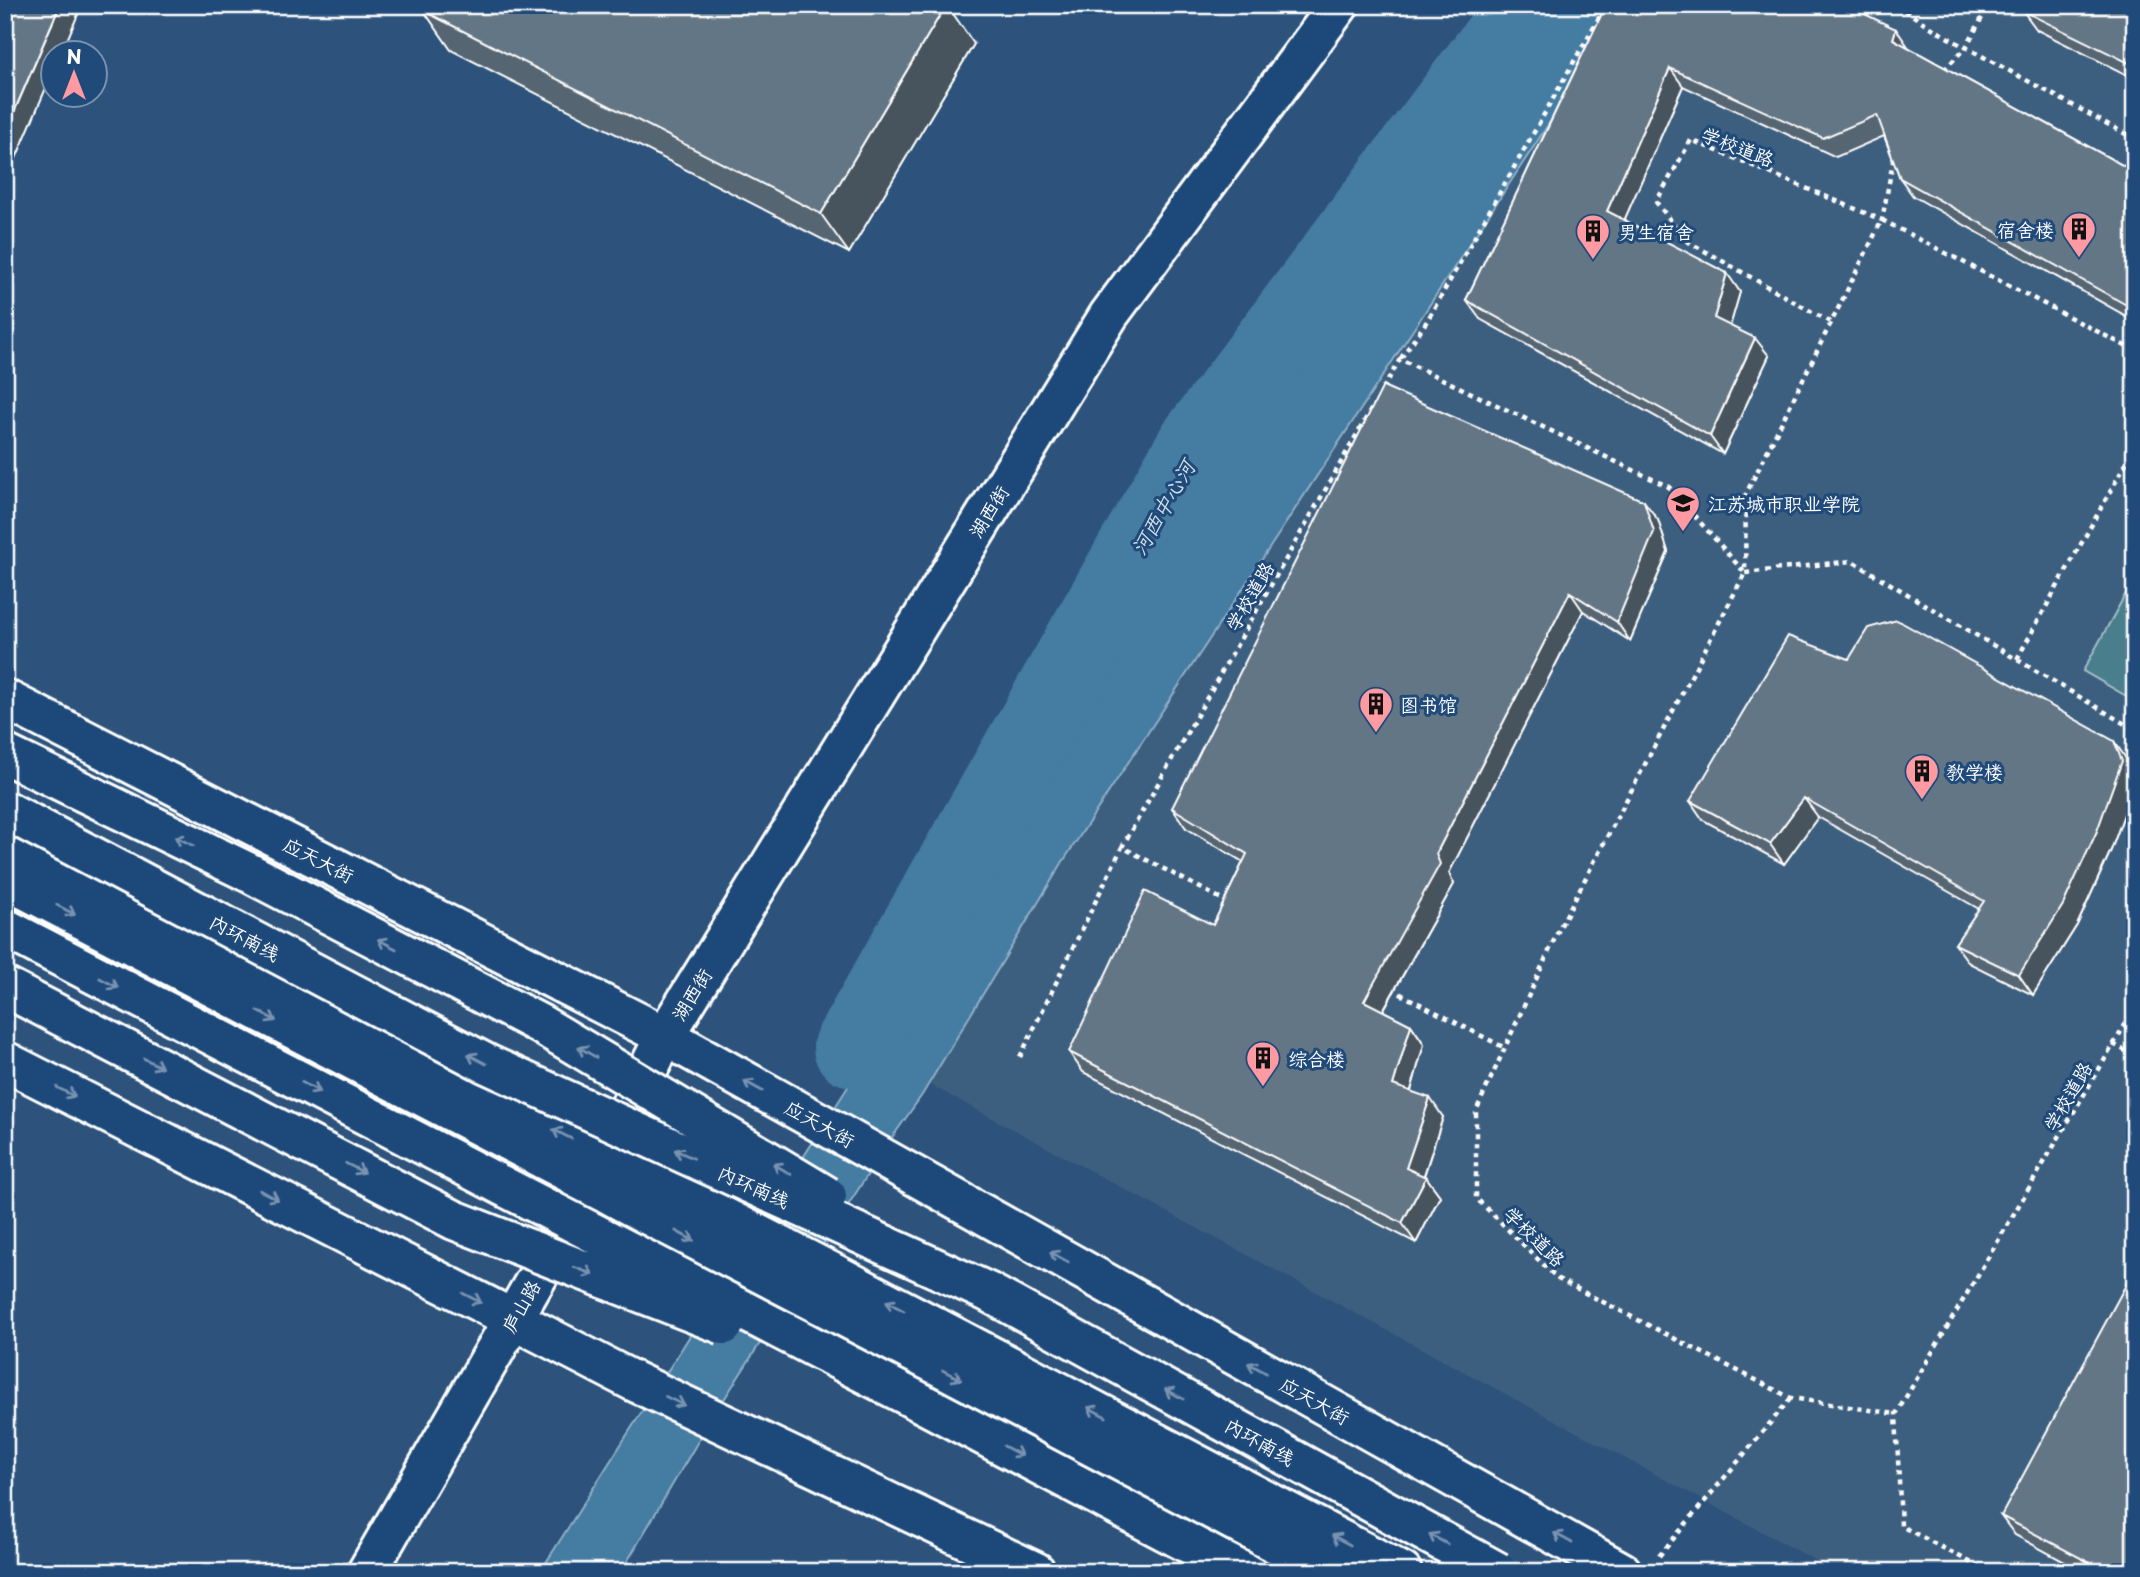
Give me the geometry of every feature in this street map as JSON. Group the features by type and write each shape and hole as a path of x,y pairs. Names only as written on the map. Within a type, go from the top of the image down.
{"main road":[{"name":"湖西街","path":"665,1036 1109,315 1339,5"},
{"name":"应天大街","path":"5,699 665,1036 1638,1567"},
{"path":"5,754 248,872 540,1024 988,1292"},
{"name":"内环南线","path":"5,810 487,1064 988,1292 1498,1572"},
{"path":"5,848 598,1170 718,1254 1331,1572"},
{"path":"5,879 598,1170 855,1285 1402,1572"},
{"path":"5,928 1243,1572"},
{"path":"5,987 454,1220 916,1400"},
{"name":"庐山路","path":"367,1572 598,1170 665,1036"},
{"path":"5,1061 633,1381 1036,1572"}],"path":[{"path":"1380,394 1427,321 1606,5"},
{"path":"1896,5 1966,47 2135,139"},
{"path":"1939,76 1966,47 1989,5"},
{"name":"学校道路","path":"1831,322 1687,241 1656,201 1691,140 1882,220 2135,351"},
{"name":"学校道路","path":"1895,153 1882,220 1746,494 1745,573 1560,927 1476,1111 1476,1198 1558,1279 1791,1398 1896,1415 2135,1008"},
{"path":"1401,359 1669,487 1745,573 1852,561 2135,730"},
{"name":"学校道路","path":"1020,1057 1122,848 1373,406"},
{"path":"2017,659 2135,447"},
{"path":"1122,848 1233,906"},
{"path":"1381,983 1505,1048"},
{"path":"2113,1044 2135,1056"},
{"path":"1638,1567 1791,1398"},
{"path":"1896,1415 1901,1526 1989,1572"}],"shaded area":[{"path":"1517,5 1627,5 1062,863 922,1095 884,1149 707,1426 621,1572 540,1572 891,1019 1274,364"},
{"name":"江苏城市职业学院","path":"1580,5 2135,5 2135,1572 1837,1572 884,1060"}],"green space":[{"path":"2135,577 2135,701 2083,671"}],"building":[{"path":"5,5 60,5 46,38 38,38 38,56 5,133"},
{"path":"427,5 946,5 821,214 424,11"},
{"name":"男生宿舍","path":"1606,5 1846,5 1896,29 1893,39 2135,172 2135,298 2130,307 1900,178 1877,115 1823,138 1670,68 1607,211 1727,273 1714,318 1755,338 1710,436 1466,300"},
{"path":"2026,5 2135,5 2135,66 2023,11"},
{"name":"图书馆","path":"1383,386 1644,501 1654,532 1617,622 1570,592 1436,854 1440,864 1364,1001 1411,1025 1393,1085 1430,1098 1406,1168 1426,1177 1402,1223 1069,1052 1145,891 1213,925 1247,854 1172,808"},
{"name":"教学楼","path":"1897,620 2114,741 2122,761 2097,831 2063,905 2019,975 1955,944 1984,901 1804,798 1770,844 1690,801 1788,636 1849,659 1868,628"},
{"path":"2135,1268 2135,1572 2107,1572 2001,1516"}],"waterway":[{"name":"河西中心河","path":"853,1047 1196,447 1528,5"}],"place":[{"name":"宿舍楼","path":"2079,259"},
{"name":"男生宿舍","path":"1593,261"},
{"name":"江苏城市职业学院","path":"1683,533"},
{"name":"图书馆","path":"1376,734"},
{"name":"教学楼","path":"1922,801"},
{"name":"综合楼","path":"1263,1088"}]}
